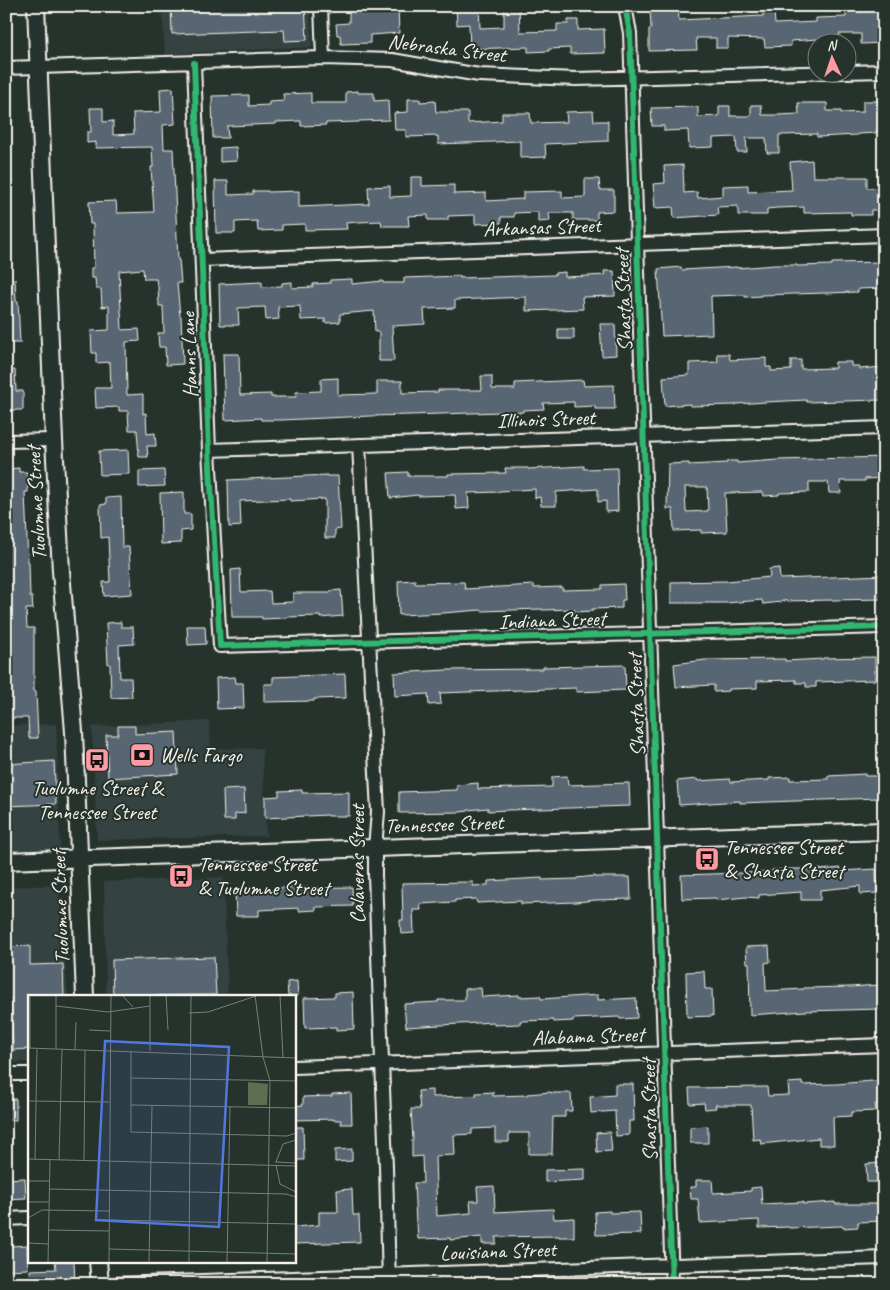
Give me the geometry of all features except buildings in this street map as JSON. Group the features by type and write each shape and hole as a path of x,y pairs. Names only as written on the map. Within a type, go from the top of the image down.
{"main road":[{"name":"Tuolumne Street","path":"36,6 54,440 61,571 74,732 85,995"},
{"name":"Tennessee Street","path":"6,862 884,830"},
{"path":"98,1262 100,1284"}],"street":[{"path":"321,6 324,58"},
{"name":"Shasta Street","path":"625,6 630,33 666,1158 672,1284"},
{"name":"Nebraska Street","path":"6,68 324,58 392,60 479,75 576,79 884,71"},
{"name":"Hanns Lane","path":"194,63 209,450 220,646"},
{"name":"Arkansas Street","path":"202,260 884,234"},
{"name":"Illinois Street","path":"209,450 884,428"},
{"path":"6,441 54,440"},
{"name":"Calaveras Street","path":"359,445 378,812 375,875 389,1279"},
{"name":"Indiana Street","path":"220,646 884,627"},
{"name":"Alabama Street","path":"295,1067 884,1045"},
{"path":"6,1074 28,1074"},
{"path":"6,1219 28,1218"},
{"name":"Louisiana Street","path":"114,1284 389,1279 671,1265 884,1258"}],"shaded area":[{"path":"162,6 310,6 312,47 165,54"},
{"path":"209,721 211,749 262,748 266,836 97,840 92,727"},
{"path":"56,724 60,851 6,852 6,726"},
{"path":"223,877 228,995 106,995 104,882"},
{"path":"58,885 68,995 28,995 28,1062 6,1063 6,887"}],"cycle path":[{"path":"625,6 630,33 672,1284"},
{"path":"194,63 209,450 220,646 884,627"}],"place":[{"name":"Wells Fargo","path":"142,755"},
{"name":"Tuolumne Street & Tennessee Street","path":"97,760"},
{"name":"Tennessee Street & Shasta Street","path":"707,859"},
{"name":"Tennessee Street & Tuolumne Street","path":"181,876"}]}
